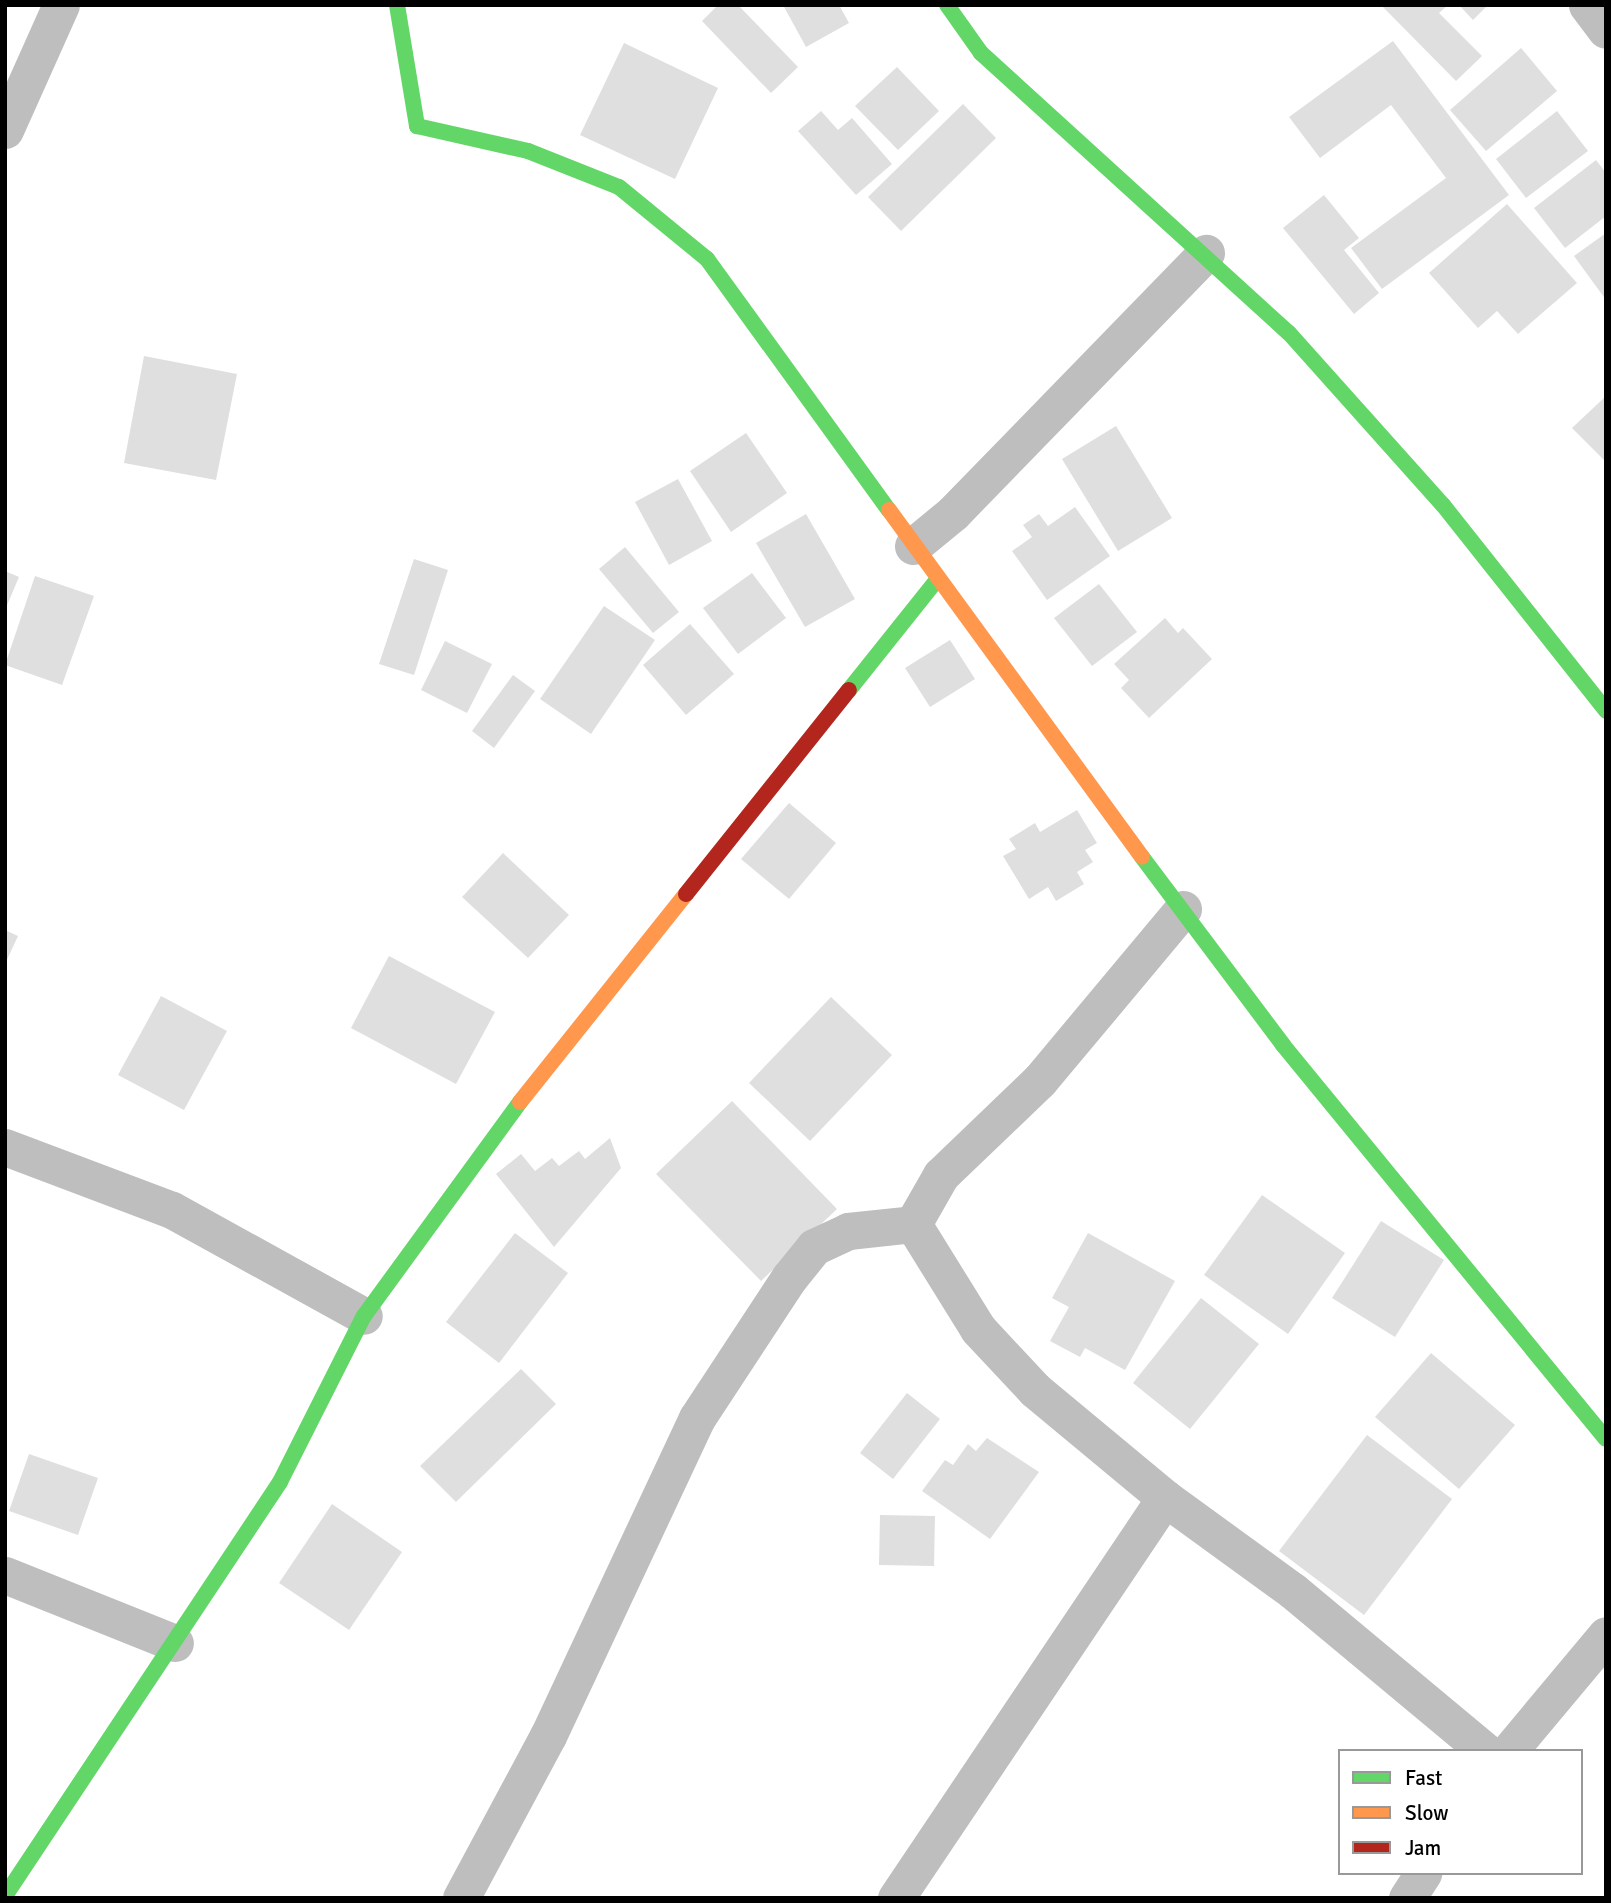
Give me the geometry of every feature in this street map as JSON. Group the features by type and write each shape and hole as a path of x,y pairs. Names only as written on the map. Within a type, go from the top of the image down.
{"street":[{"path":"5,130 61,5"},
{"path":"397,5 417,126 528,151 620,187 707,259 851,452 936,581 1291,1056 1524,1345 1606,1439"},
{"path":"947,5 981,53 1206,253 1289,333 1443,505 1606,711"},
{"path":"1587,5 1606,30"},
{"path":"913,546 953,513 1206,253"},
{"path":"5,1896 280,1482 364,1316 481,1151 936,581"},
{"path":"913,1223 941,1175 1040,1080 1183,909"},
{"path":"5,1147 172,1210 364,1316"},
{"path":"913,1223 978,1329 1035,1390 1165,1498 1293,1591 1483,1749"},
{"path":"461,1898 548,1736 698,1418 789,1278 814,1247 848,1231 913,1223"},
{"path":"896,1898 1165,1498"},
{"path":"5,1575 175,1643"},
{"path":"1511,1749 1606,1636"},
{"path":"1407,1898 1422,1875"}],"building":[{"path":"718,5 738,5 798,67 771,93 702,21"},
{"path":"783,5 839,5 849,23 806,47"},
{"path":"1381,5 1448,5 1439,13 1482,56 1456,81"},
{"path":"1459,5 1488,5 1473,20"},
{"path":"1393,41 1509,195 1382,289 1351,248 1446,178 1391,105 1320,158 1289,117"},
{"path":"624,43 718,88 675,179 580,135"},
{"path":"1521,48 1557,91 1486,151 1450,110"},
{"path":"897,67 939,111 898,150 855,106"},
{"path":"963,104 996,138 901,231 868,197"},
{"path":"821,111 838,130 852,118 892,164 856,195 798,131"},
{"path":"1557,111 1588,151 1526,198 1496,159"},
{"path":"1596,160 1606,173 1606,216 1565,248 1534,208"},
{"path":"1324,195 1359,238 1344,250 1379,293 1354,314 1283,228"},
{"path":"1507,204 1577,283 1518,334 1497,311 1478,328 1429,273"},
{"path":"1606,233 1606,300 1574,256"},
{"path":"144,356 237,374 216,480 124,463"},
{"path":"1606,396 1606,462 1572,428"},
{"path":"1116,426 1172,518 1118,551 1062,459"},
{"path":"746,433 787,493 731,532 690,471"},
{"path":"678,479 712,541 669,565 635,502"},
{"path":"1075,507 1110,556 1047,600 1012,551 1032,537 1023,525 1039,514 1048,526"},
{"path":"806,514 855,599 805,627 756,543"},
{"path":"625,547 679,612 653,633 599,569"},
{"path":"414,559 448,570 414,675 379,664"},
{"path":"5,571 19,577 5,610"},
{"path":"752,573 786,618 738,654 703,608"},
{"path":"35,576 94,596 62,685 5,665"},
{"path":"1099,584 1137,632 1092,666 1054,618"},
{"path":"604,606 655,640 591,734 540,699"},
{"path":"1165,618 1178,633 1183,628 1212,659 1149,718 1121,688 1129,680 1114,664"},
{"path":"690,624 734,674 686,715 643,665"},
{"path":"950,640 975,679 930,707 905,668"},
{"path":"445,641 492,664 467,713 421,690"},
{"path":"513,675 535,691 494,748 472,731"},
{"path":"789,803 836,843 789,899 741,859"},
{"path":"1077,810 1097,843 1085,850 1093,862 1077,872 1084,884 1056,901 1048,887 1029,899 1003,856 1016,849 1009,839 1035,823 1040,832"},
{"path":"503,853 569,915 528,958 462,897"},
{"path":"5,930 18,936 5,964"},
{"path":"389,956 495,1012 456,1084 351,1028"},
{"path":"161,996 227,1031 184,1110 118,1075"},
{"path":"831,997 892,1055 810,1141 749,1083"},
{"path":"732,1101 837,1209 761,1281 656,1174"},
{"path":"610,1138 621,1168 554,1247 496,1174 521,1154 535,1171 552,1158 559,1166 579,1151 585,1159"},
{"path":"1262,1195 1345,1253 1288,1334 1204,1275"},
{"path":"1381,1221 1444,1260 1395,1337 1332,1298"},
{"path":"515,1233 568,1273 499,1363 446,1322"},
{"path":"1088,1233 1175,1281 1125,1370 1085,1348 1080,1357 1050,1341 1069,1307 1052,1298"},
{"path":"1201,1298 1259,1344 1190,1429 1133,1383"},
{"path":"1431,1353 1515,1425 1459,1489 1375,1417"},
{"path":"521,1369 556,1404 456,1502 420,1466"},
{"path":"907,1393 940,1419 893,1479 860,1453"},
{"path":"1367,1435 1452,1499 1364,1615 1279,1551"},
{"path":"987,1438 1039,1472 990,1539 922,1491 945,1460 953,1465 968,1444 976,1451"},
{"path":"29,1454 98,1478 78,1535 9,1511"},
{"path":"332,1504 402,1552 349,1630 279,1583"},
{"path":"880,1515 935,1516 934,1566 879,1565"}],"traffic: fast":[{"path":"397,5 417,126 528,151 619,187 707,259 889,510"},
{"path":"947,5 981,53 1289,333 1443,505 1606,711"},
{"path":"849,690 936,581"},
{"path":"1142,857 1283,1045 1606,1439"},
{"path":"5,1896 280,1482 364,1316 520,1102"}],"traffic: slow":[{"path":"889,510 1142,857"},
{"path":"520,1102 686,894"}],"traffic: jam":[{"path":"686,894 849,690"}]}
